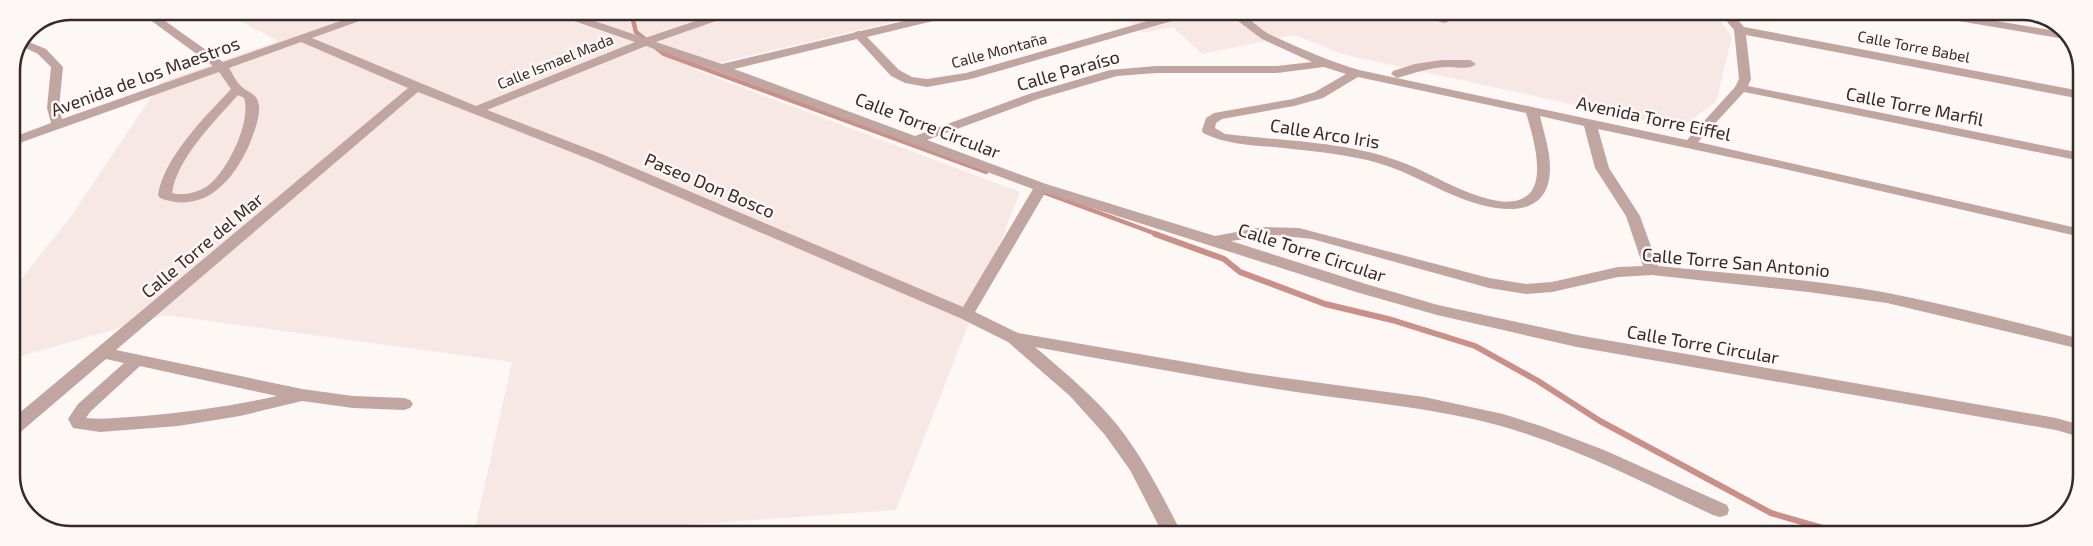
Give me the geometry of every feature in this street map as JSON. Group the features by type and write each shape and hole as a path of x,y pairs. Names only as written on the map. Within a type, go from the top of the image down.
{"street":[{"path":"156,20 221,67 237,89 250,98 254,111 243,141 222,179 213,188 202,194 187,198 172,199 165,195 164,188 176,165 197,135 237,89"},
{"name":"Avenida de los Maestros","path":"20,139 352,20"},
{"name":"Calle Torre Circular","path":"582,20 721,68 1041,187 1361,288 1455,314 1576,340 2056,424 2073,429"},
{"name":"Calle Ismael Mada","path":"476,110 648,42 710,20"},
{"path":"721,68 922,20"},
{"name":"Calle Montaña","path":"858,34 895,73 909,80 927,83 967,76 1164,20"},
{"name":"Avenida Torre Eiffel","path":"1242,20 1266,37 1325,63 1356,73 1590,124 1692,141 2073,222"},
{"name":"Avenida Torre Eiffel","path":"1258,20 1279,36 1353,64 1692,141 2073,231"},
{"path":"1692,141 1741,88 1745,80 1740,30 1732,20"},
{"path":"1970,20 2058,35"},
{"name":"Calle Torre Babel","path":"1740,30 2073,93"},
{"name":"Paseo Don Bosco","path":"301,38 416,87 599,158 966,314 1014,338"},
{"path":"28,44 46,53 57,67 53,108 58,126"},
{"name":"Calle Paraíso","path":"916,140 1045,92 1106,75 1131,71 1170,69 1267,70 1308,67 1325,63"},
{"path":"1397,74 1411,68 1437,63 1470,64"},
{"name":"Calle Arco Iris","path":"1356,73 1319,95 1294,102 1218,116 1210,121 1208,130 1222,137 1358,154 1398,165 1486,204 1501,206 1519,205 1532,199 1541,188 1544,166 1532,111"},
{"name":"Calle Torre del Mar","path":"20,423 416,87"},
{"name":"Calle Torre Marfil","path":"1741,88 2073,155"},
{"path":"1590,124 1602,168 1633,216 1652,270"},
{"path":"966,314 1041,187"},
{"name":"Calle Torre San Antonio","path":"1213,241 1263,230 1286,230 1313,235 1489,283 1526,289 1552,287 1618,272 1652,270 1808,287 1887,298 2073,342"},
{"path":"1014,338 1203,372 1285,385 1385,397 1471,412 1547,434 1617,463 1720,510"},
{"path":"1014,338 1076,392 1111,430 1137,466 1169,526"},
{"path":"104,353 302,395 353,402 404,404"},
{"path":"137,360 84,408 77,419 79,423 87,426 217,415 252,409 302,395"}],"shaded area":[{"path":"239,20 902,20 693,69 1020,192 896,510 669,526 476,526 512,362 165,315 20,356 20,281 72,215 161,82 278,41"},
{"path":"1128,20 1720,20 1732,37 1716,102 1680,128 1342,54 1295,35 1202,54 1173,27 1142,33"}],"waterway":[{"path":"633,20 636,32 647,41"},
{"path":"654,46 664,54 986,172"},
{"path":"1040,191 1159,235"},
{"path":"1155,234 1224,259 1240,272 1325,304 1392,320 1475,346 1538,381 1600,421 1771,513 1816,526"}]}
